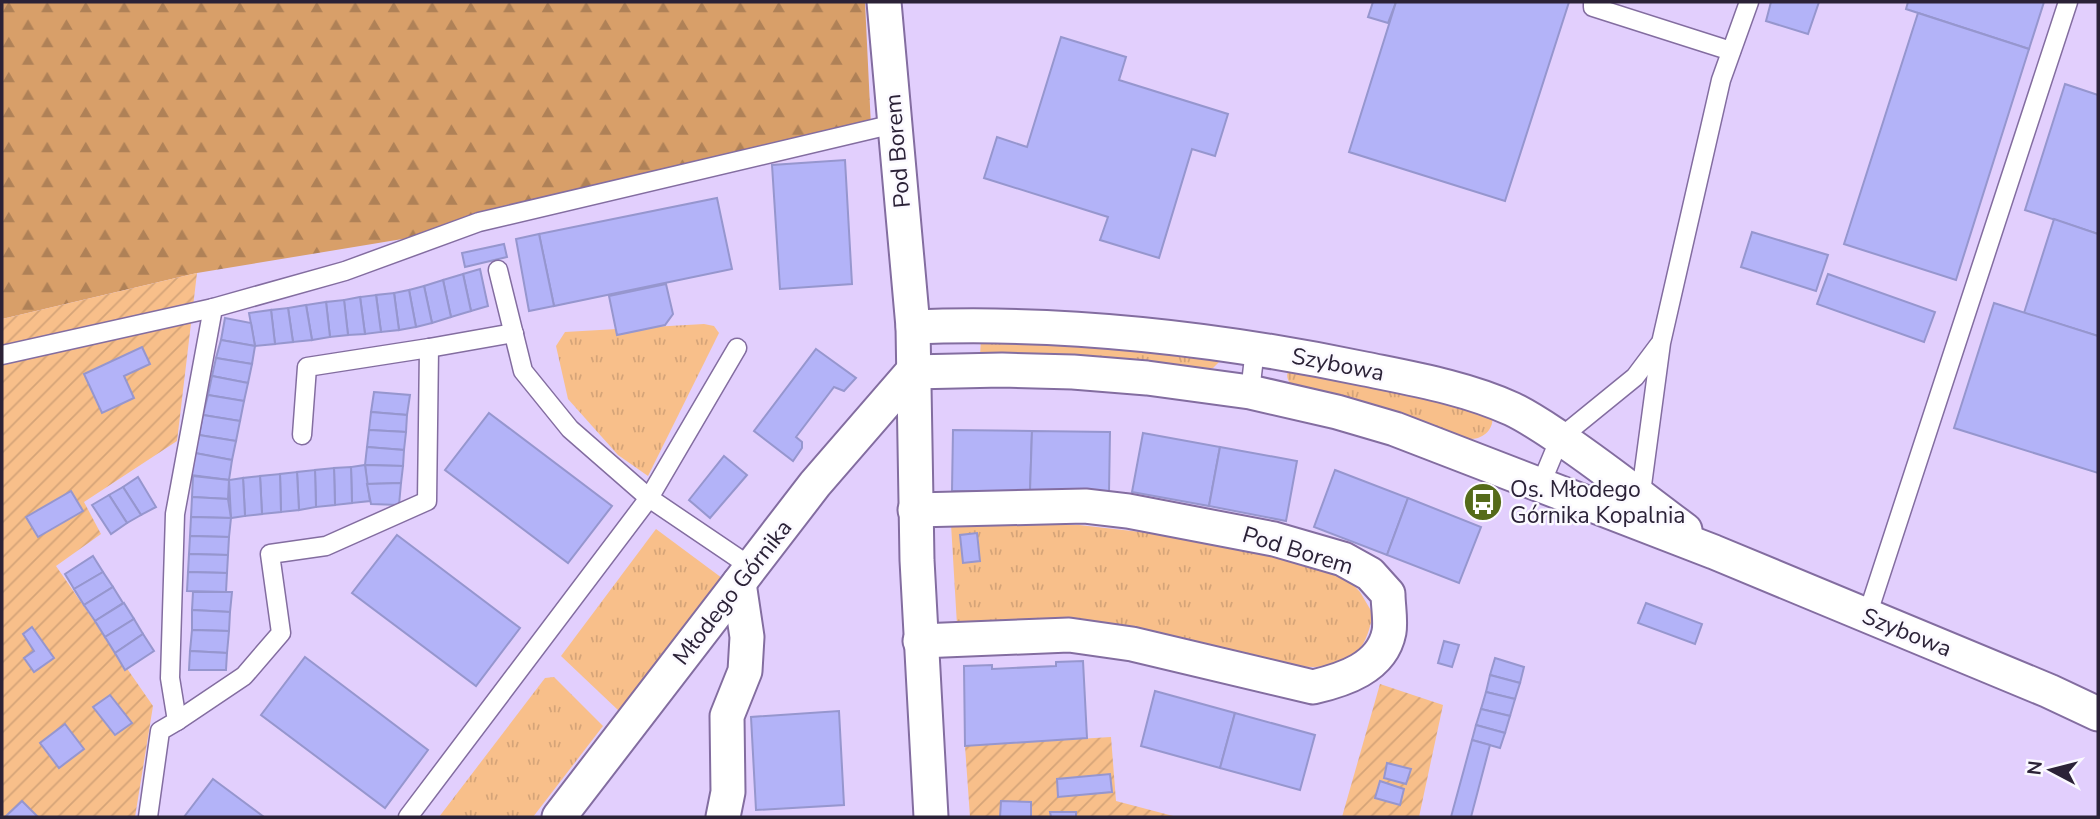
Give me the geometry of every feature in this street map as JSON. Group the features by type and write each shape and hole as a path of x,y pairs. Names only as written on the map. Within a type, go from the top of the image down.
{"street":[{"name":"Pod Borem","path":"884,2 913,327 915,510 931,817"},
{"name":"Szybowa","path":"913,327 1034,327 1196,339 1332,362 1467,393 1513,410 1604,468 1638,510"},
{"name":"Szybowa","path":"912,372 1073,372 1147,378 1250,392 1395,429 1540,486 1638,510 1714,552 2049,691 2098,714"},
{"name":"Młodego Górnika","path":"565,815 815,484 912,372"},
{"name":"Pod Borem","path":"915,510 1085,506 1128,511 1274,539 1343,559 1370,574 1388,594 1389,633 1376,660 1342,680 1313,687 1132,644 1069,635 920,641"},
{"path":"723,817 728,792 727,716 745,671 745,575"}],"lane":[{"path":"1593,2 1593,7 1731,51"},
{"path":"1638,510 1661,343 1721,80 1749,2"},
{"path":"1867,616 2068,2"},
{"path":"2,355 213,308 345,271 479,222 894,124"},
{"path":"498,270 523,371 570,429 649,498 745,575"},
{"path":"177,721 170,678 176,514 213,308"},
{"path":"302,435 307,367 514,333"},
{"path":"1540,486 1559,438 1635,377 1661,343"},
{"path":"148,817 160,732 244,676 281,633 270,554 326,546 426,501 429,348"},
{"path":"408,817 649,498 737,348"},
{"path":"1250,392 1255,349"}],"green space":[{"path":"2,2 865,2 871,127 487,225 197,273 2,319"},
{"path":"197,273 177,441 84,502 101,534 56,566 153,706 135,817 2,817 2,319"},
{"path":"704,324 714,326 719,333 648,476 618,455 568,399 556,346 565,332"},
{"path":"981,339 1043,341 1219,357 1219,362 1213,368 1208,368 980,356"},
{"path":"1293,366 1492,415 1492,424 1488,432 1476,439 1454,436 1372,405 1290,383 1287,374"},
{"path":"951,524 1079,525 1176,536 1314,563 1345,576 1360,592 1373,614 1366,639 1354,655 1333,665 1314,667 1270,662 1155,633 1083,620 1047,619 957,625"},
{"path":"656,529 722,578 619,711 561,656"},
{"path":"554,677 603,726 533,817 439,817 545,678"},
{"path":"1380,684 1443,705 1419,817 1342,817"},
{"path":"1111,737 1116,801 1177,817 970,817 965,746"}],"building":[{"path":"1373,2 1396,2 1388,23 1368,17"},
{"path":"1396,2 1569,2 1505,201 1349,152"},
{"path":"1771,2 1819,2 1808,34 1766,21"},
{"path":"1908,2 2044,2 2029,49 1906,9"},
{"path":"1918,13 2029,49 1956,280 1844,244"},
{"path":"1061,37 1126,57 1119,80 1228,114 1215,156 1192,149 1159,258 1100,240 1108,217 984,178 997,137 1027,147"},
{"path":"2065,84 2098,95 2098,234 2025,210"},
{"path":"845,160 852,284 780,289 772,165"},
{"path":"717,198 732,269 554,306 539,234"},
{"path":"2054,219 2098,234 2098,336 2024,313"},
{"path":"1752,232 1828,255 1816,291 1741,267"},
{"path":"539,234 554,306 529,311 516,239"},
{"path":"504,244 507,257 465,267 462,253"},
{"path":"480,269 488,306 471,311 463,274"},
{"path":"463,274 471,311 451,317 443,280"},
{"path":"1828,274 1935,312 1924,342 1817,304"},
{"path":"443,280 451,317 432,323 424,286"},
{"path":"666,284 673,314 665,325 617,335 609,296"},
{"path":"424,286 432,323 416,327 409,290"},
{"path":"409,290 416,327 399,330 394,293"},
{"path":"394,293 399,330 381,332 376,295"},
{"path":"376,295 381,332 365,334 360,297"},
{"path":"360,297 365,334 348,335 344,300"},
{"path":"344,300 348,335 330,337 326,302"},
{"path":"326,302 330,337 312,340 306,305"},
{"path":"1994,303 2098,336 2098,473 1954,428"},
{"path":"306,305 312,340 293,342 288,308"},
{"path":"288,308 293,342 275,344 271,310"},
{"path":"271,310 275,344 255,346 249,313"},
{"path":"225,318 251,323 255,346 221,340"},
{"path":"221,340 255,346 252,364 216,358"},
{"path":"142,347 150,364 124,376 134,398 102,413 84,374"},
{"path":"816,349 856,378 844,391 834,387 796,437 802,442 802,448 793,461 754,431"},
{"path":"216,358 252,364 248,383 212,376"},
{"path":"212,376 248,383 244,401 208,395"},
{"path":"374,392 410,395 407,415 371,412"},
{"path":"208,395 244,401 240,421 203,415"},
{"path":"371,412 407,415 406,432 369,430"},
{"path":"489,413 612,506 568,563 445,470"},
{"path":"203,415 240,421 236,441 199,435"},
{"path":"369,430 406,432 404,450 367,447"},
{"path":"953,430 1032,431 1030,491 952,491"},
{"path":"1032,431 1110,432 1109,493 1030,491"},
{"path":"1143,433 1220,447 1209,506 1132,492"},
{"path":"199,435 236,441 232,460 195,453"},
{"path":"367,447 404,450 403,466 365,465"},
{"path":"1220,447 1297,461 1286,521 1209,506"},
{"path":"195,453 232,460 229,480 191,475"},
{"path":"724,456 747,475 710,518 689,500"},
{"path":"365,465 403,466 401,483 367,484"},
{"path":"365,465 370,501 352,503 351,467"},
{"path":"351,467 352,503 335,505 334,468"},
{"path":"334,468 335,505 316,507 315,470"},
{"path":"315,470 316,507 299,510 297,472"},
{"path":"1335,470 1408,498 1387,555 1314,527"},
{"path":"297,472 299,510 281,512 280,474"},
{"path":"280,474 281,512 262,514 260,476"},
{"path":"193,476 229,480 228,499 192,497"},
{"path":"260,476 262,514 245,516 243,478"},
{"path":"138,477 156,507 141,515 123,487"},
{"path":"243,478 245,516 231,518 229,480"},
{"path":"401,483 399,505 371,504 367,484"},
{"path":"123,487 141,515 127,523 109,495"},
{"path":"71,491 83,511 38,537 26,517"},
{"path":"109,495 127,523 111,534 92,505"},
{"path":"192,497 228,499 231,518 191,517"},
{"path":"1408,498 1481,527 1459,583 1387,555"},
{"path":"191,517 231,518 229,537 190,536"},
{"path":"977,533 980,561 963,563 960,535"},
{"path":"397,535 520,628 476,686 352,593"},
{"path":"190,536 229,537 228,555 189,554"},
{"path":"189,554 228,555 227,573 188,572"},
{"path":"93,556 103,572 74,589 65,574"},
{"path":"103,572 113,587 84,605 74,589"},
{"path":"188,572 227,573 226,592 187,591"},
{"path":"113,587 123,603 95,621 84,605"},
{"path":"193,592 232,592 230,612 192,610"},
{"path":"124,603 134,619 105,637 95,621"},
{"path":"1646,603 1702,624 1695,644 1638,623"},
{"path":"192,610 230,612 229,631 192,630"},
{"path":"134,619 143,634 115,653 105,637"},
{"path":"32,627 54,658 34,672 24,658 34,651 23,634"},
{"path":"192,630 229,631 227,653 190,651"},
{"path":"143,634 154,651 125,670 115,653"},
{"path":"1444,641 1459,645 1452,667 1438,663"},
{"path":"190,651 227,653 226,670 189,670"},
{"path":"305,657 428,750 385,808 261,715"},
{"path":"1495,658 1524,667 1520,683 1490,675"},
{"path":"1083,661 1087,738 965,746 964,666 992,665 992,669 1056,666 1056,662"},
{"path":"1490,675 1520,683 1515,699 1486,692"},
{"path":"1155,691 1235,713 1220,768 1141,746"},
{"path":"1486,692 1515,699 1510,716 1481,709"},
{"path":"110,695 132,723 115,735 93,707"},
{"path":"1481,709 1510,716 1505,733 1476,725"},
{"path":"839,711 844,805 756,810 751,717"},
{"path":"1235,713 1315,735 1300,790 1220,768"},
{"path":"65,724 84,749 59,768 40,743"},
{"path":"1476,725 1505,733 1500,748 1472,740"},
{"path":"1472,740 1490,745 1471,817 1451,817"},
{"path":"1387,763 1411,769 1406,784 1384,778"},
{"path":"1110,774 1112,792 1058,797 1057,779"},
{"path":"213,779 264,817 184,817"},
{"path":"1380,781 1404,789 1400,805 1375,798"},
{"path":"22,801 38,817 5,817"},
{"path":"1001,801 1031,802 1031,817 1000,817"},
{"path":"1050,812 1076,812 1076,817 1051,817"}],"place":[{"name":"Os. Młodego Górnika Kopalnia","path":"1483,502"}]}
